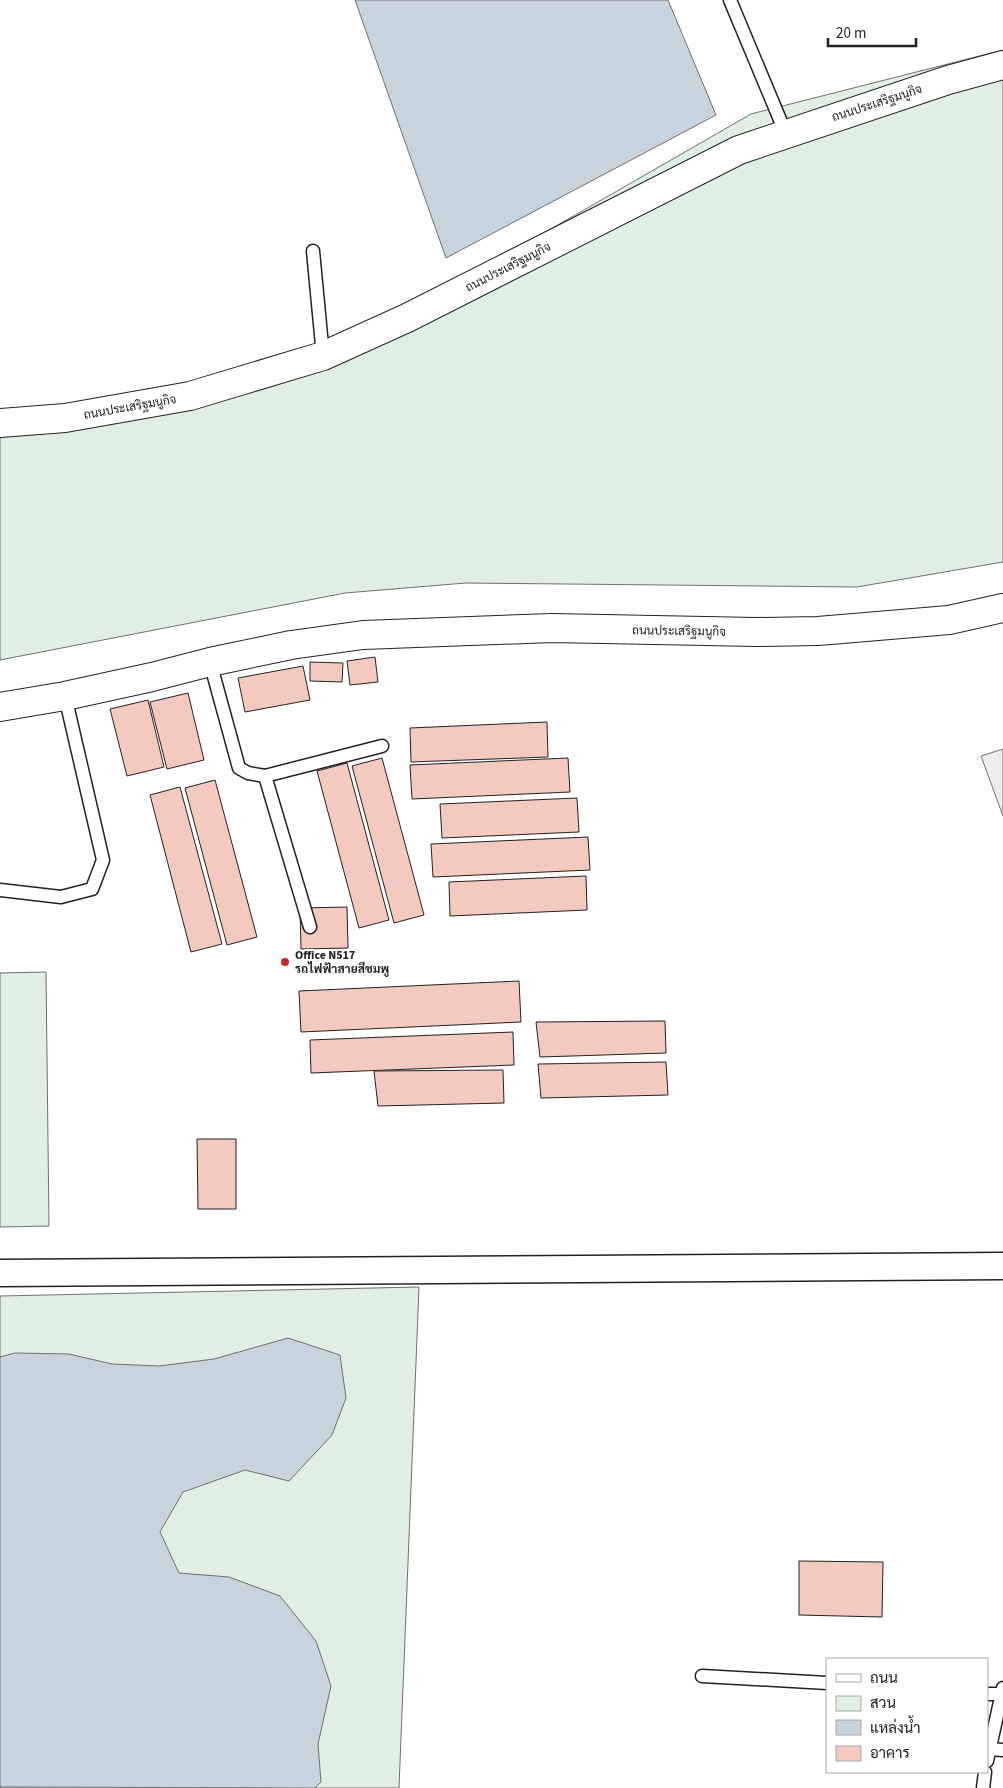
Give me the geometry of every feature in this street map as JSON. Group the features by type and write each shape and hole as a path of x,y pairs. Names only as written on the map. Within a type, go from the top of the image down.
{"main road":[{"name":"ถนนประเสริฐมนูกิจ","path":"0,423 65,418 190,396 323,356 407,318 739,150 948,80 1003,65"},
{"name":"ถนนประเสริฐมนูกิจ","path":"0,707 65,696 291,644 363,634 552,628 756,632 818,631 949,620 1003,608"}],"street":[{"path":"0,1273 1003,1266"}],"lane":[{"path":"730,0 786,134"},
{"path":"313,251 323,356"},
{"path":"210,662 239,768 248,773 265,776 382,746"},
{"path":"0,890 61,898 92,888 103,860 65,696"},
{"path":"265,776 310,928"},
{"path":"702,1676 826,1684"},
{"path":"988,1694 1002,1691 988,1755"},
{"path":"988,1755 1003,1750"},
{"path":"983,1788 985,1773"}],"green space":[{"path":"1003,50 1003,562 857,587 466,583 345,593 0,660 0,434 295,376 751,114"},
{"path":"46,972 49,1226 0,1227 0,973"},
{"path":"419,1287 399,1788 0,1788 0,1296"}],"shaded area":[{"path":"1003,749 1003,816 981,756"}],"water":[{"path":"355,0 668,0 716,115 446,258"},
{"path":"288,1338 340,1355 346,1398 332,1435 289,1481 245,1470 183,1492 160,1532 179,1573 229,1577 280,1596 316,1641 331,1686 318,1744 321,1782 315,1788 0,1787 0,1357 15,1353 69,1354 112,1364 159,1366 214,1359"}],"building":[{"path":"375,657 378,682 350,685 347,661"},
{"path":"310,662 343,663 342,682 310,681"},
{"path":"303,666 310,700 245,712 238,678"},
{"path":"188,693 204,760 167,769 150,702"},
{"path":"148,700 164,767 127,776 110,709"},
{"path":"547,722 548,757 411,762 410,728"},
{"path":"382,758 424,915 394,923 352,766"},
{"path":"568,758 570,792 412,799 410,765"},
{"path":"347,763 389,920 359,928 317,771"},
{"path":"215,780 257,937 227,945 185,788"},
{"path":"180,787 222,944 191,952 150,795"},
{"path":"577,798 579,832 442,838 440,804"},
{"path":"588,837 590,870 433,877 431,844"},
{"path":"586,876 587,910 450,916 449,882"},
{"path":"347,907 348,948 301,949 300,908"},
{"path":"519,981 521,1022 301,1032 299,991"},
{"path":"665,1021 666,1053 540,1057 536,1022"},
{"path":"513,1032 514,1065 311,1073 310,1040"},
{"path":"666,1062 668,1095 541,1098 538,1064"},
{"path":"503,1070 504,1103 378,1106 374,1071"},
{"path":"197,1139 236,1139 236,1209 198,1209"},
{"path":"799,1561 883,1562 882,1617 799,1615"}],"place":[{"name":"Office N517 รถไฟฟ้าสายสีชมพู","path":"285,962"}]}
